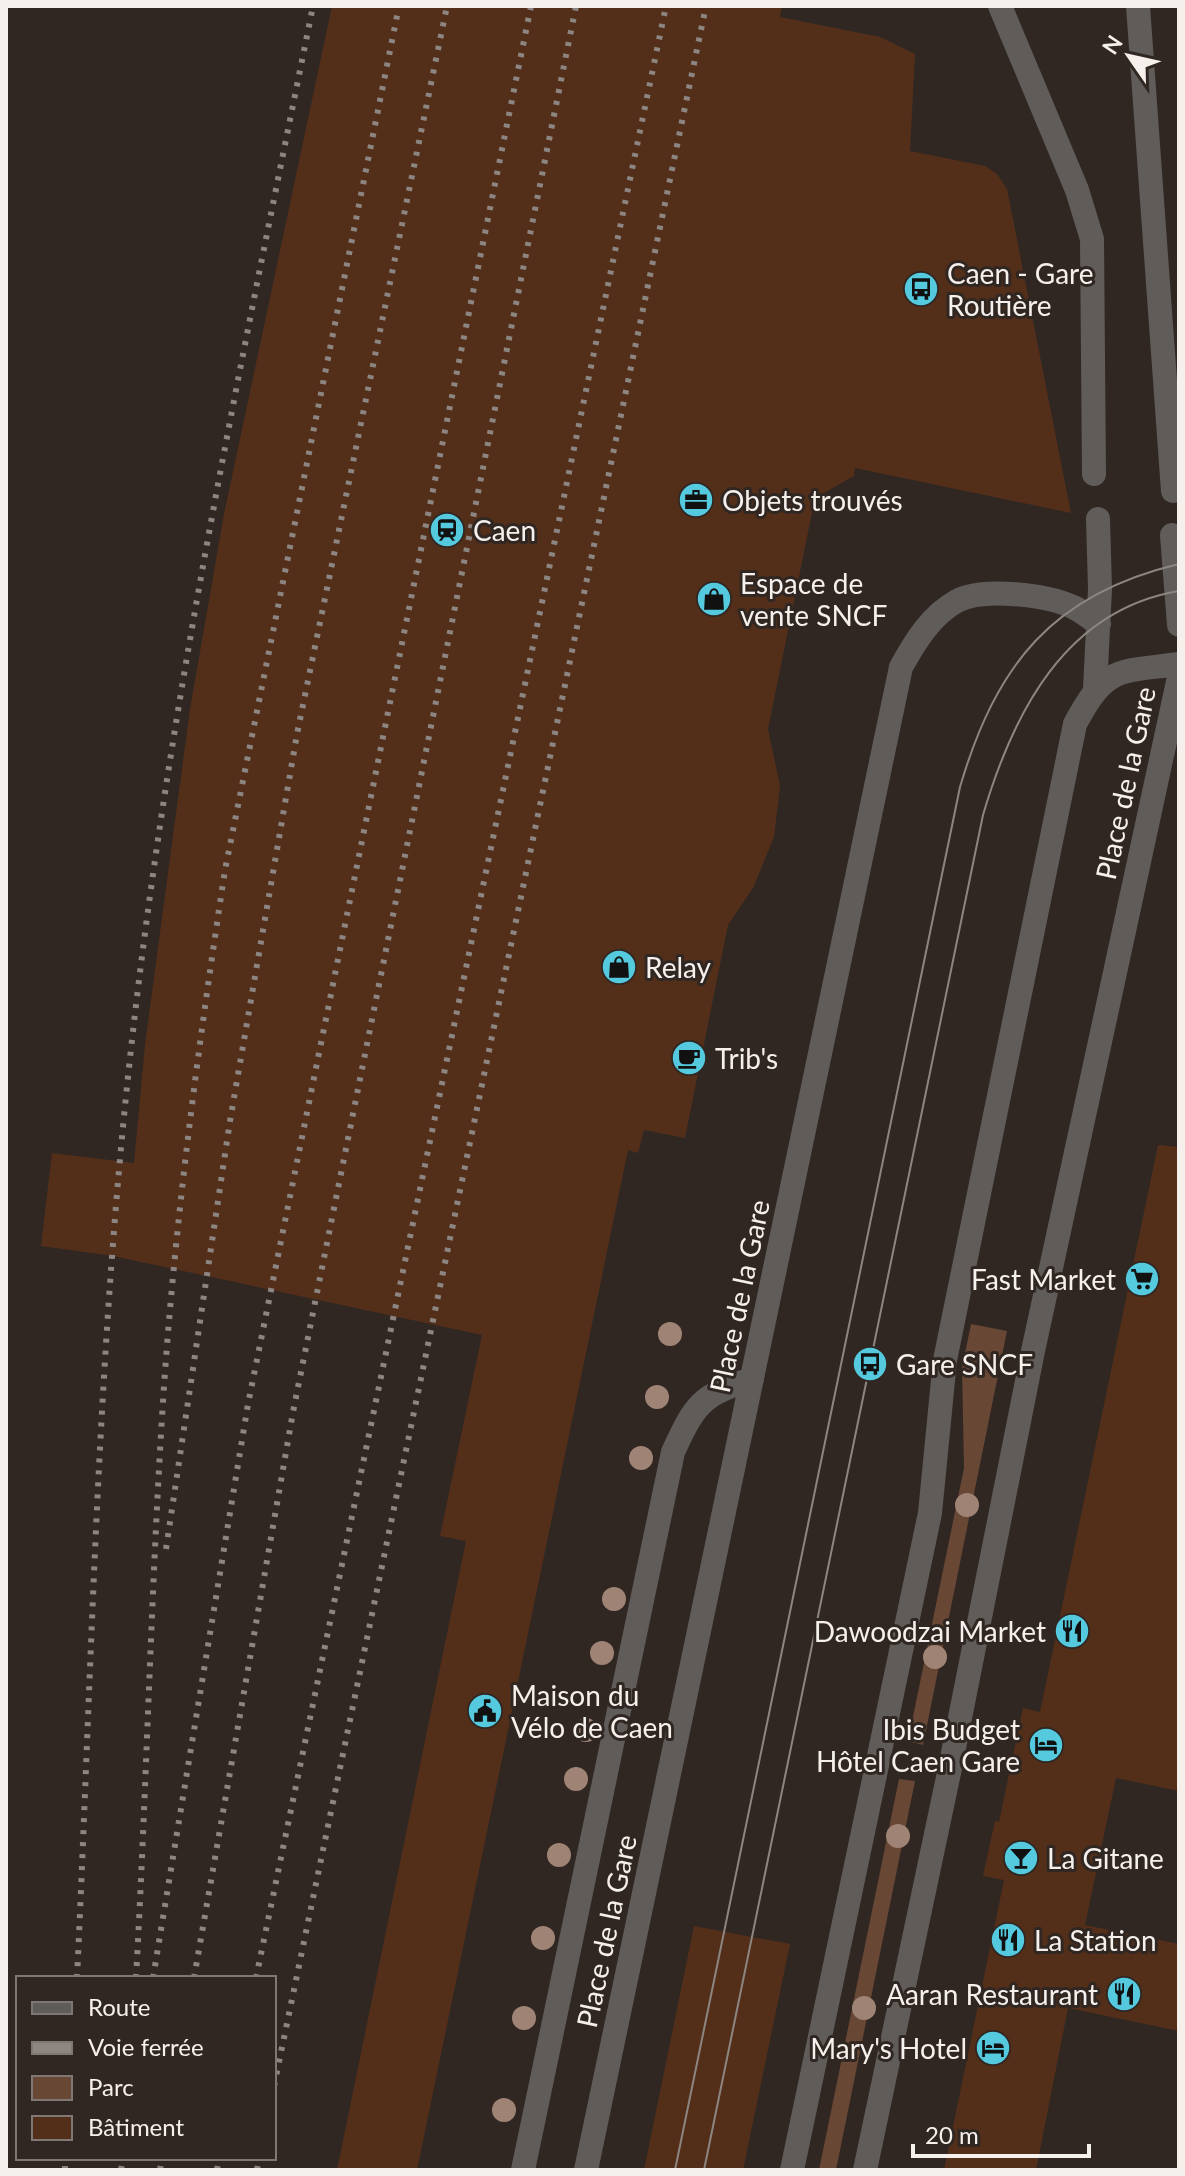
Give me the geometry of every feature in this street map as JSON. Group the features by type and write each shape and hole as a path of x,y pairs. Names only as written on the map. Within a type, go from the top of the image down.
{"street":[{"path":"1000,6 1077,190 1092,239 1094,474"},
{"path":"1138,6 1173,491"},
{"path":"1095,688 1099,624 1098,519"},
{"path":"1172,535 1179,625"},
{"name":"Place de la Gare","path":"586,2170 901,667 916,640 958,600 1002,593 1031,596 1073,607 1099,624"},
{"name":"Place de la Gare","path":"792,2170 930,1513 945,1360 1075,724 1095,688 1122,671 1179,664"},
{"name":"Place de la Gare","path":"865,2170 1035,1337 1179,677"},
{"path":"523,2170 673,1452 703,1400 716,1390 752,1379"}],"green space":[{"path":"971,1324 1007,1331 923,1745 908,1741 964,1468 962,1368"},
{"path":"899,1779 915,1781 836,2170 819,2170"}],"building":[{"path":"332,6 782,6 780,17 880,37 915,54 910,151 985,166 997,174 1007,189 1071,513 855,468 854,476 815,498 768,729 780,786 774,837 753,888 728,925 685,1138 644,1130 638,1153 628,1150 417,2170 337,2170 466,1541 440,1536 482,1335 113,1256 41,1246 52,1153 134,1163 145,1045 190,709 224,514"},
{"path":"1158,1145 1179,1147 1179,1791 1116,1778 1085,1925 1179,1944 1179,2031 1068,2008 1036,2170 944,2170 1004,1880 983,1876 995,1821 999,1822 1023,1708 1040,1712"},
{"path":"694,1926 790,1944 743,2170 644,2170"}],"tram line":[{"path":"675,2170 960,787 992,705 1035,641 1063,616 1096,594 1135,577 1179,564"},
{"path":"704,2170 983,815 995,777 1028,704 1075,643 1104,620 1139,602 1179,591"}],"railway":[{"path":"77,1976 103,1391 132,1040 148,909 188,650 313,6"},
{"path":"136,1976 164,1386 197,1063 225,870 399,6"},
{"path":"166,1549 230,1121 297,734 447,6"},
{"path":"153,1976 248,1404 531,6"},
{"path":"194,1976 293,1412 576,6"},
{"path":"256,1976 666,6"},
{"path":"276,2076 706,6"},
{"path":"65,2160 65,2170"},
{"path":"121,2170 123,2160"},
{"path":"160,2170 162,2160"},
{"path":"217,2170 219,2160"},
{"path":"257,2170 259,2160"}],"place":[{"name":"Caen - Gare Routière","path":"921,289"},
{"name":"Objets trouvés","path":"696,500"},
{"name":"Caen","path":"447,530"},
{"name":"Espace de vente SNCF","path":"714,599"},
{"name":"Relay","path":"619,967"},
{"name":"Trib's","path":"689,1058"},
{"name":"Fast Market","path":"1142,1279"},
{"name":"Gare SNCF","path":"870,1364"},
{"name":"Dawoodzai Market","path":"1072,1631"},
{"name":"Maison du Vélo de Caen","path":"485,1711"},
{"name":"Ibis Budget Hôtel Caen Gare","path":"1046,1745"},
{"name":"La Gitane","path":"1021,1858"},
{"name":"La Station","path":"1008,1940"},
{"name":"Aaran Restaurant","path":"1124,1994"},
{"name":"Mary's Hotel","path":"993,2048"}]}
